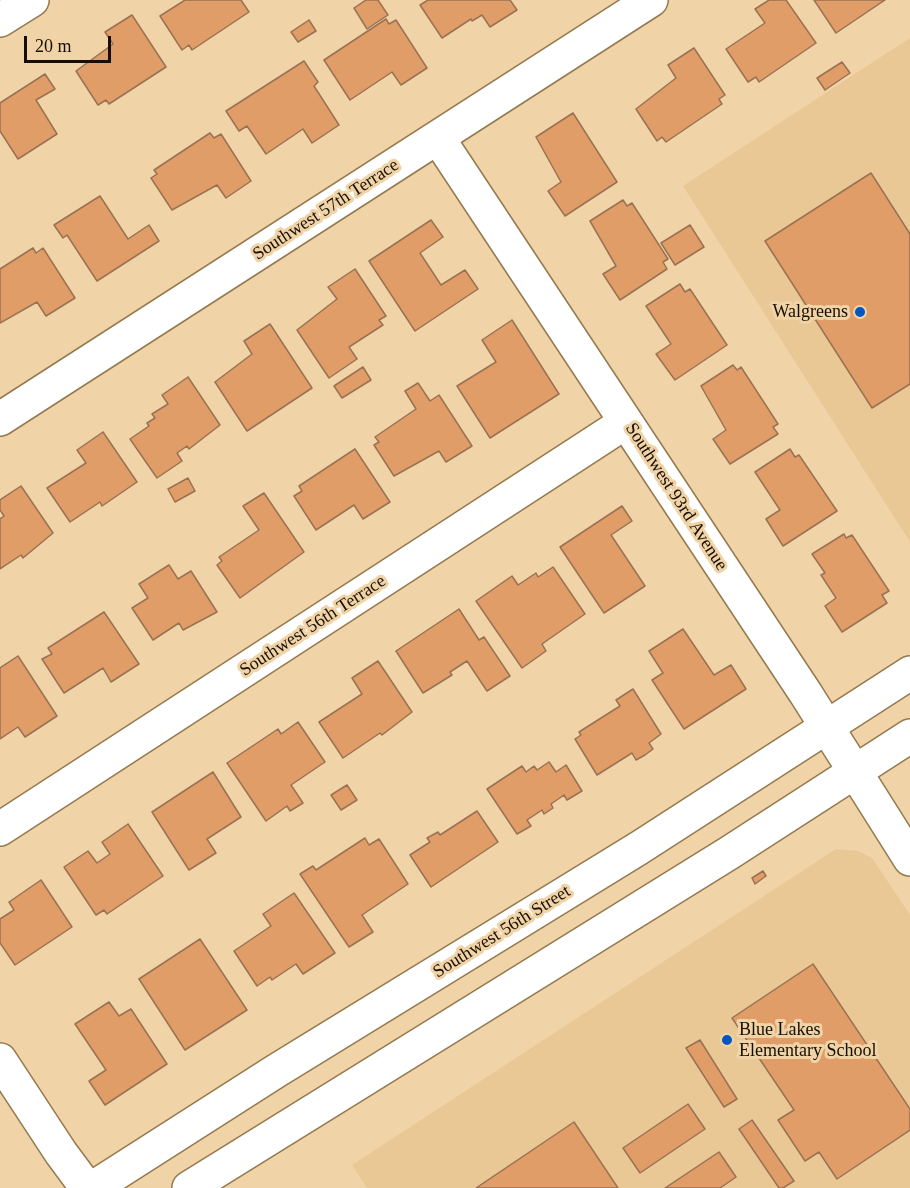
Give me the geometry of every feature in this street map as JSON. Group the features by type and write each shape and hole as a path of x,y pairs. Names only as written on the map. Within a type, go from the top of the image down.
{"street":[{"path":"0,20 32,0"},
{"name":"Southwest 57th Terrace","path":"0,419 651,0"},
{"name":"Southwest 93rd Avenue","path":"438,138 910,859"},
{"name":"Southwest 56th Terrace","path":"0,829 626,422"},
{"name":"Southwest 56th Street","path":"93,1188 276,1071 639,848 910,674"},
{"path":"189,1188 910,736"},
{"path":"0,1060 61,1153 87,1188"}],"shaded area":[{"path":"910,38 910,542 683,186"},
{"name":"Blue Lakes Elementary School","path":"836,849 858,851 872,858 910,915 910,1188 367,1188 352,1165"}],"building":[{"path":"185,0 241,0 249,12 192,50 189,45 182,50 160,16"},
{"path":"366,0 378,0 388,15 367,29 354,8"},
{"path":"428,0 510,0 517,10 490,27 482,15 472,21 471,19 442,38 420,5"},
{"path":"769,0 786,0 816,43 759,82 756,77 748,82 726,49 765,23 755,9"},
{"path":"814,0 885,0 836,33"},
{"path":"132,15 166,67 109,104 106,100 98,105 76,71 113,44 105,32"},
{"path":"386,19 389,24 396,20 427,68 401,85 392,72 350,100 324,60"},
{"path":"309,20 316,31 298,42 291,32"},
{"path":"694,48 725,95 719,99 722,104 666,142 662,137 657,141 636,109 676,78 668,65"},
{"path":"304,61 318,82 314,86 339,125 312,143 303,129 266,154 247,126 239,131 226,111"},
{"path":"842,62 850,73 825,90 817,78"},
{"path":"45,74 55,89 36,100 57,134 18,159 0,131 0,103"},
{"path":"573,113 617,182 565,216 548,191 561,182 536,137"},
{"path":"210,133 214,138 221,134 251,181 226,198 217,185 172,210 151,178 157,174 154,170"},
{"name":"Walgreens","path":"871,173 910,234 910,384 872,408 765,241"},
{"path":"100,196 128,239 149,225 159,241 97,281 67,235 63,238 54,225"},
{"path":"623,200 627,206 632,203 668,259 663,262 667,269 620,300 603,274 616,266 590,221"},
{"path":"431,220 443,237 420,253 441,285 465,270 478,289 415,331 369,261"},
{"path":"690,225 704,247 675,265 661,243"},
{"path":"33,248 36,253 43,248 75,298 46,316 37,302 0,323 0,269"},
{"path":"355,269 386,316 379,320 383,325 349,347 357,359 329,378 297,330 337,299 328,287"},
{"path":"680,284 685,292 690,289 727,345 675,380 656,354 671,344 646,306"},
{"path":"512,320 559,394 490,438 457,386 496,362 482,340"},
{"path":"270,324 312,388 247,431 215,382 252,354 244,341"},
{"path":"733,365 737,370 741,367 778,424 773,427 778,434 730,464 713,439 726,430 701,386"},
{"path":"363,367 371,380 342,398 334,386"},
{"path":"188,377 220,425 189,449 187,446 177,453 182,461 157,478 130,439 149,426 147,423 155,418 152,414 168,404 162,395"},
{"path":"418,383 430,401 439,395 472,446 446,462 439,451 394,476 374,445 379,442 375,437 416,409 405,391"},
{"path":"103,432 137,482 102,506 100,502 70,522 47,488 86,463 77,450"},
{"path":"355,449 390,502 363,519 354,505 316,530 294,496 302,491 299,486"},
{"path":"790,449 795,457 799,455 837,511 783,546 766,519 780,510 755,472"},
{"path":"188,478 195,491 175,502 168,489"},
{"path":"21,486 53,533 23,558 21,555 0,569 0,519 4,516 0,510 0,500"},
{"path":"264,493 304,552 240,598 217,565 222,561 219,557 259,530 243,506"},
{"path":"622,506 632,521 611,535 645,586 604,613 560,547"},
{"path":"844,534 846,538 852,535 889,591 882,595 887,603 842,632 825,606 836,598 821,575 825,573 812,554"},
{"path":"169,565 178,579 191,571 217,612 183,630 179,623 153,640 132,608 148,598 139,584"},
{"path":"553,567 585,614 542,644 546,651 522,668 476,601 512,576 518,585 536,573 538,577"},
{"path":"459,609 479,640 484,637 510,676 487,691 467,661 450,672 452,675 423,693 396,651"},
{"path":"104,612 139,664 111,682 103,668 64,693 42,659 52,654 48,648"},
{"path":"683,629 714,675 731,665 746,689 684,729 652,680 663,673 649,651"},
{"path":"18,656 57,716 25,737 18,727 0,739 0,668"},
{"path":"378,661 412,712 382,735 380,733 343,758 319,722 362,694 352,678"},
{"path":"633,689 661,734 649,743 653,749 645,755 636,760 632,753 597,775 575,739 581,735 579,732 620,706 616,700"},
{"path":"298,722 325,762 291,785 303,803 290,811 287,806 266,821 227,763 278,729 281,734"},
{"path":"549,762 556,772 566,765 582,791 567,800 564,795 551,804 553,808 544,814 542,810 527,820 531,826 517,834 487,789 522,766 526,772 534,766 537,770"},
{"path":"213,772 241,817 207,839 216,853 189,870 152,812"},
{"path":"347,785 357,800 341,810 331,795"},
{"path":"477,811 498,842 431,887 410,855 430,842 427,838 438,832 440,835"},
{"path":"128,824 163,876 107,914 104,910 96,915 64,867 88,851 97,863 110,854 102,842"},
{"path":"365,838 369,845 379,839 408,884 362,915 373,932 349,947 300,874 313,866 316,870"},
{"path":"763,871 766,876 755,884 752,878"},
{"path":"41,880 72,927 15,965 0,943 0,919 14,910 9,902"},
{"path":"294,893 335,953 303,974 296,964 272,980 270,977 257,986 234,951 271,926 263,914"},
{"path":"200,939 247,1010 185,1050 139,979"},
{"path":"813,964 910,1109 910,1130 837,1179 819,1152 805,1161 778,1120 794,1110 732,1018"},
{"path":"109,1002 119,1016 131,1009 167,1064 105,1105 89,1081 106,1070 75,1024"},
{"path":"700,1040 737,1099 724,1107 686,1048"},
{"path":"688,1104 705,1129 640,1173 623,1148"},
{"path":"752,1120 794,1181 783,1188 779,1188 739,1129"},
{"path":"574,1122 618,1188 476,1188"},
{"path":"719,1152 736,1177 720,1188 665,1188"}],"place":[{"name":"Walgreens","path":"860,312"},
{"name":"Blue Lakes Elementary School","path":"727,1040"}]}
